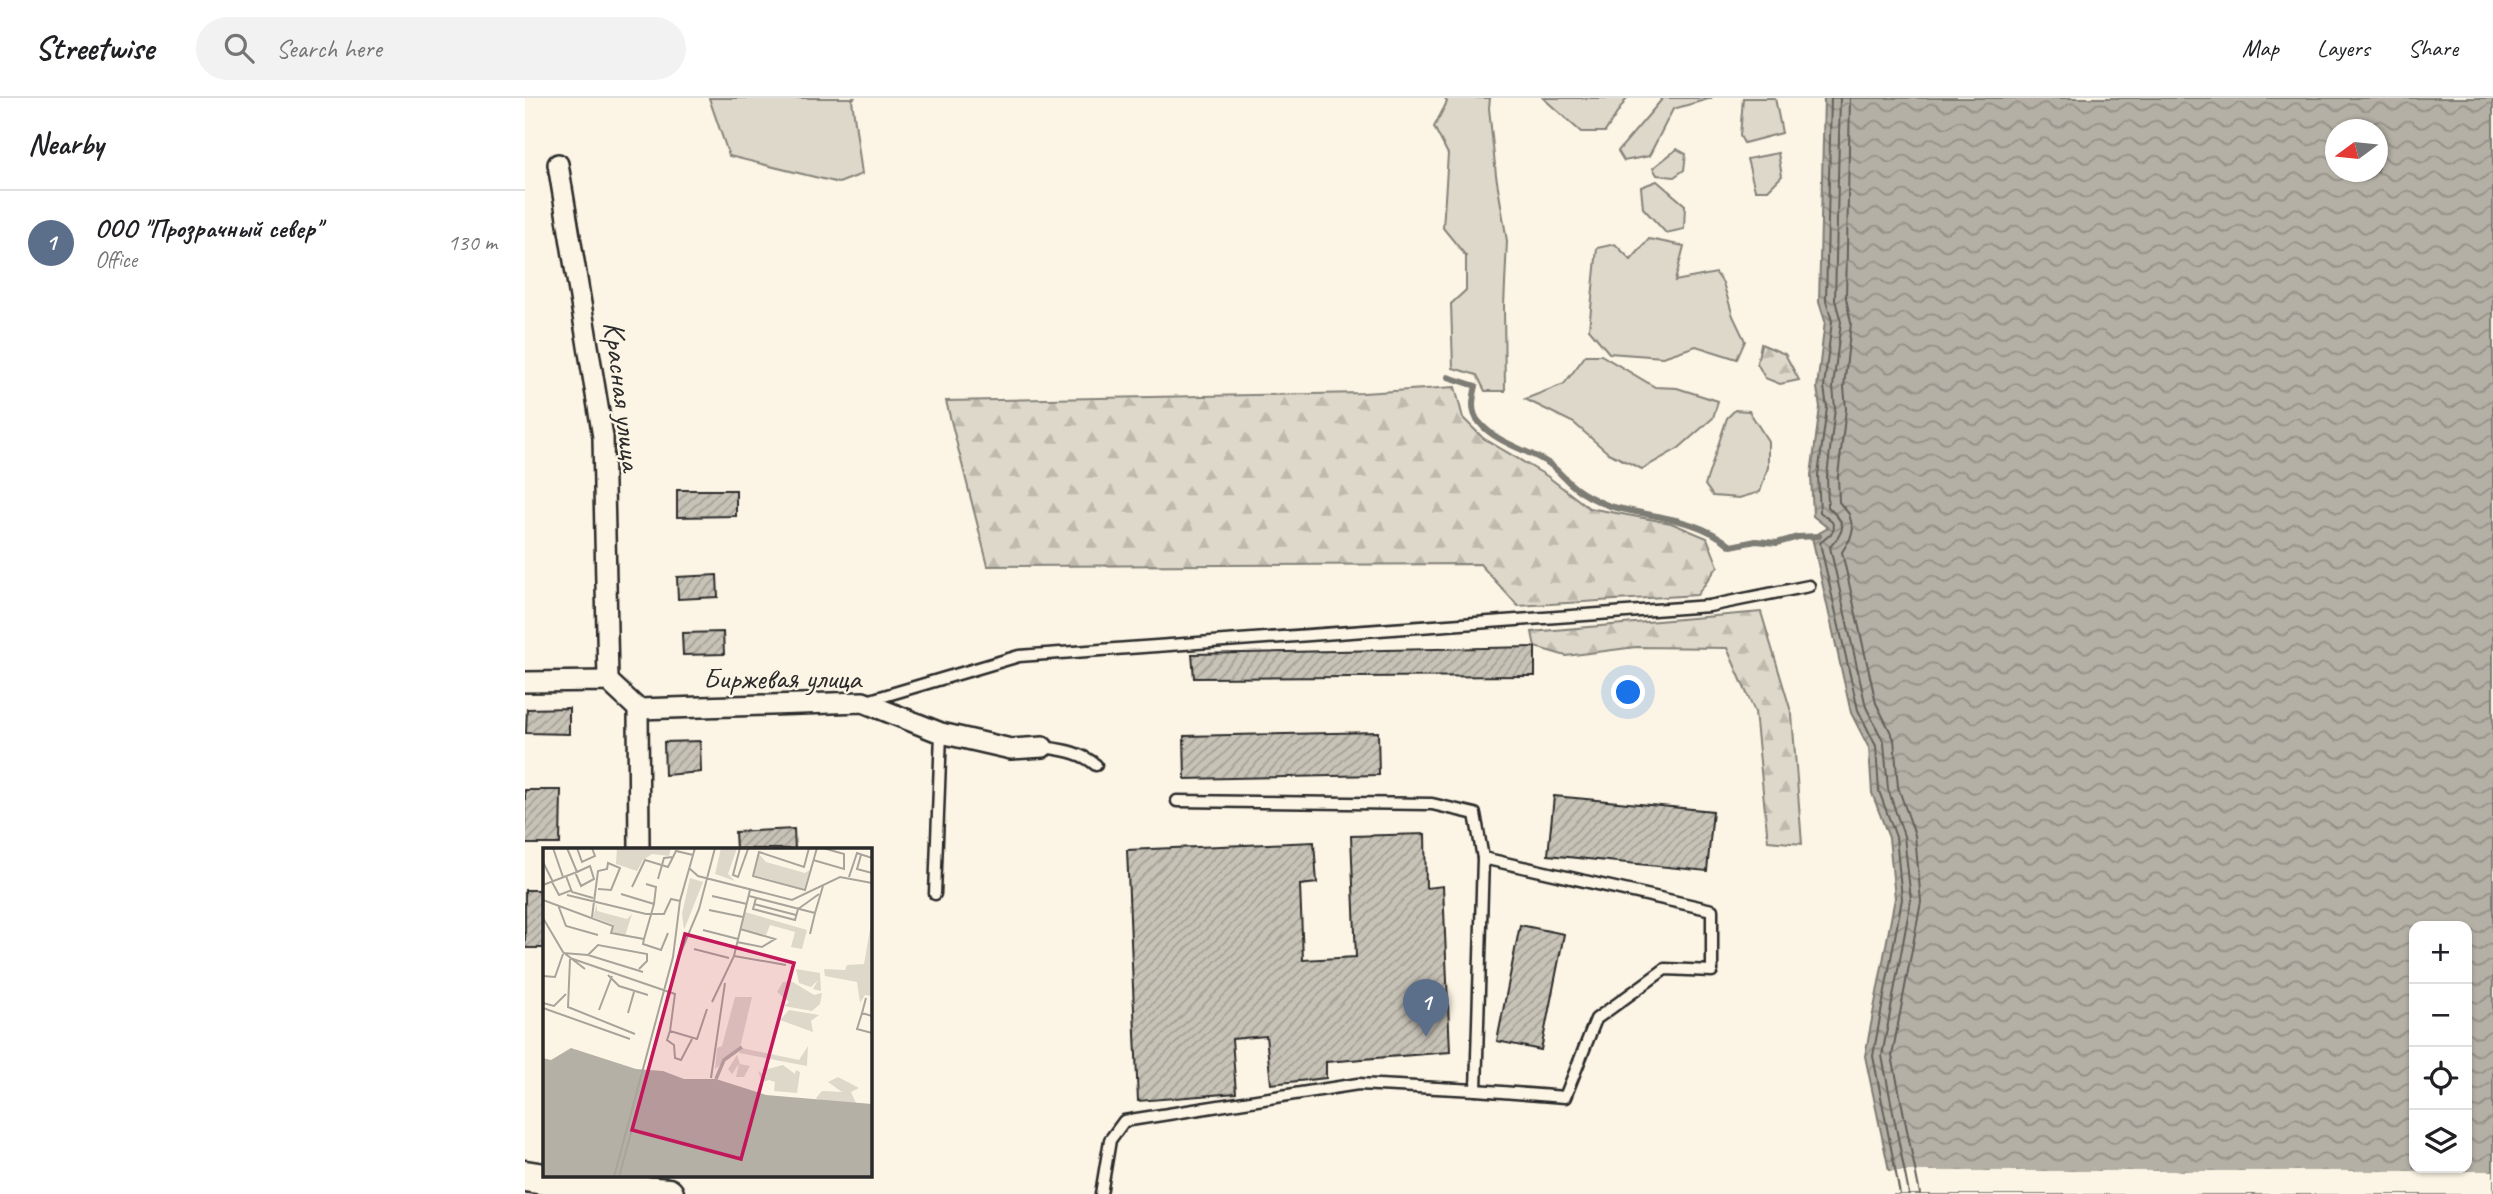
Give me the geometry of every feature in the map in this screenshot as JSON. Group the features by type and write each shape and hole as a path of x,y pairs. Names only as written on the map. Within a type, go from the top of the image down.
{"main road":[{"path":"525,1176 668,1194"}],"street":[{"name":"Красная улица","path":"558,164 604,437 608,681"},
{"path":"525,682 608,681 638,709 639,848"},
{"name":"Биржевая улица","path":"638,709 863,702 941,733 1011,748 1044,747"}],"lane":[{"path":"863,702 1019,656 1709,606 1809,586"},
{"path":"935,894 941,733"},
{"path":"1044,747 1072,751 1087,757 1096,765"},
{"path":"1177,801 1432,804 1475,814 1483,858 1476,1090"},
{"path":"1101,1194 1110,1140 1123,1121 1358,1084 1565,1097 1596,1019 1665,969 1712,971 1712,910 1483,858"}],"green space":[{"path":"709,98 854,98 852,100 862,174 839,183 729,156"},
{"path":"1445,98 1490,98 1496,175 1507,241 1504,306 1505,391 1485,391 1477,375 1453,368 1451,304 1466,290 1466,256 1443,228 1448,154 1434,127 1447,102"},
{"path":"1543,98 1627,98 1605,132 1581,132"},
{"path":"1663,98 1712,98 1673,109 1649,156 1624,161 1618,151"},
{"path":"1743,98 1775,98 1782,133 1744,143 1740,136"},
{"path":"1677,149 1686,154 1684,170 1674,177 1657,175 1653,168"},
{"path":"1778,153 1782,176 1768,190 1755,190 1747,159"},
{"path":"1657,181 1685,205 1684,229 1666,233 1643,208 1641,187"},
{"path":"1649,239 1684,246 1675,281 1716,273 1723,283 1733,316 1745,341 1737,359 1696,346 1663,357 1609,353 1589,329 1597,248 1615,244 1631,260"},
{"path":"1761,344 1785,354 1799,380 1780,384 1765,378 1757,363"},
{"path":"1586,355 1601,355 1655,387 1677,388 1718,401 1713,418 1679,448 1642,469 1608,453 1574,423 1525,399 1564,384"},
{"path":"1455,387 1463,418 1483,438 1547,476 1589,508 1671,523 1707,538 1718,566 1697,595 1518,606 1480,564 988,566 946,401 1363,393"},
{"path":"1735,410 1749,411 1768,441 1768,467 1760,492 1739,498 1713,496 1705,485 1727,418"},
{"path":"1761,612 1792,715 1802,844 1768,841 1755,712 1727,648 1636,647 1566,656 1535,647 1532,632"}],"water":[{"path":"1824,98 2493,98 2493,1194 1894,1194 1865,1056 1895,898 1889,838 1872,793 1869,748 1851,713 1812,537 1828,528 1813,516 1811,475 1820,407 1817,388 1825,321 1819,302"}],"pier":[{"path":"1886,1171 2493,1171 2493,1194 1890,1194"}],"building":[{"path":"677,490 736,490 736,516 677,517"},
{"path":"717,575 718,597 678,599 677,577"},
{"path":"723,632 724,654 683,655 682,633"},
{"path":"1535,647 1535,676 1194,678 1192,654"},
{"path":"569,708 569,734 526,733 527,709"},
{"path":"1378,732 1379,775 1185,779 1184,736"},
{"path":"700,741 701,772 665,775 664,742"},
{"path":"525,790 561,790 560,844 525,844"},
{"path":"1554,796 1713,811 1707,871 1548,855"},
{"path":"794,829 795,848 736,848 735,832"},
{"path":"1425,834 1426,888 1443,886 1450,1052 1326,1062 1326,1078 1271,1084 1266,1036 1232,1039 1236,1093 1138,1101 1127,850 1314,842 1317,883 1300,885 1303,960 1356,957 1351,836"},
{"path":"525,890 543,890 543,948 525,948"},
{"path":"1520,925 1564,934 1541,1050 1497,1041"}],"waterway":[{"path":"1448,377 1476,386 1474,414 1486,429 1503,441 1548,463 1576,488 1600,502 1688,523 1718,536 1731,546 1756,541 1777,543 1798,537 1819,536"}],"place":[{"name":"ООО \"Прозрачный север\"","path":"1426,1037"}]}
